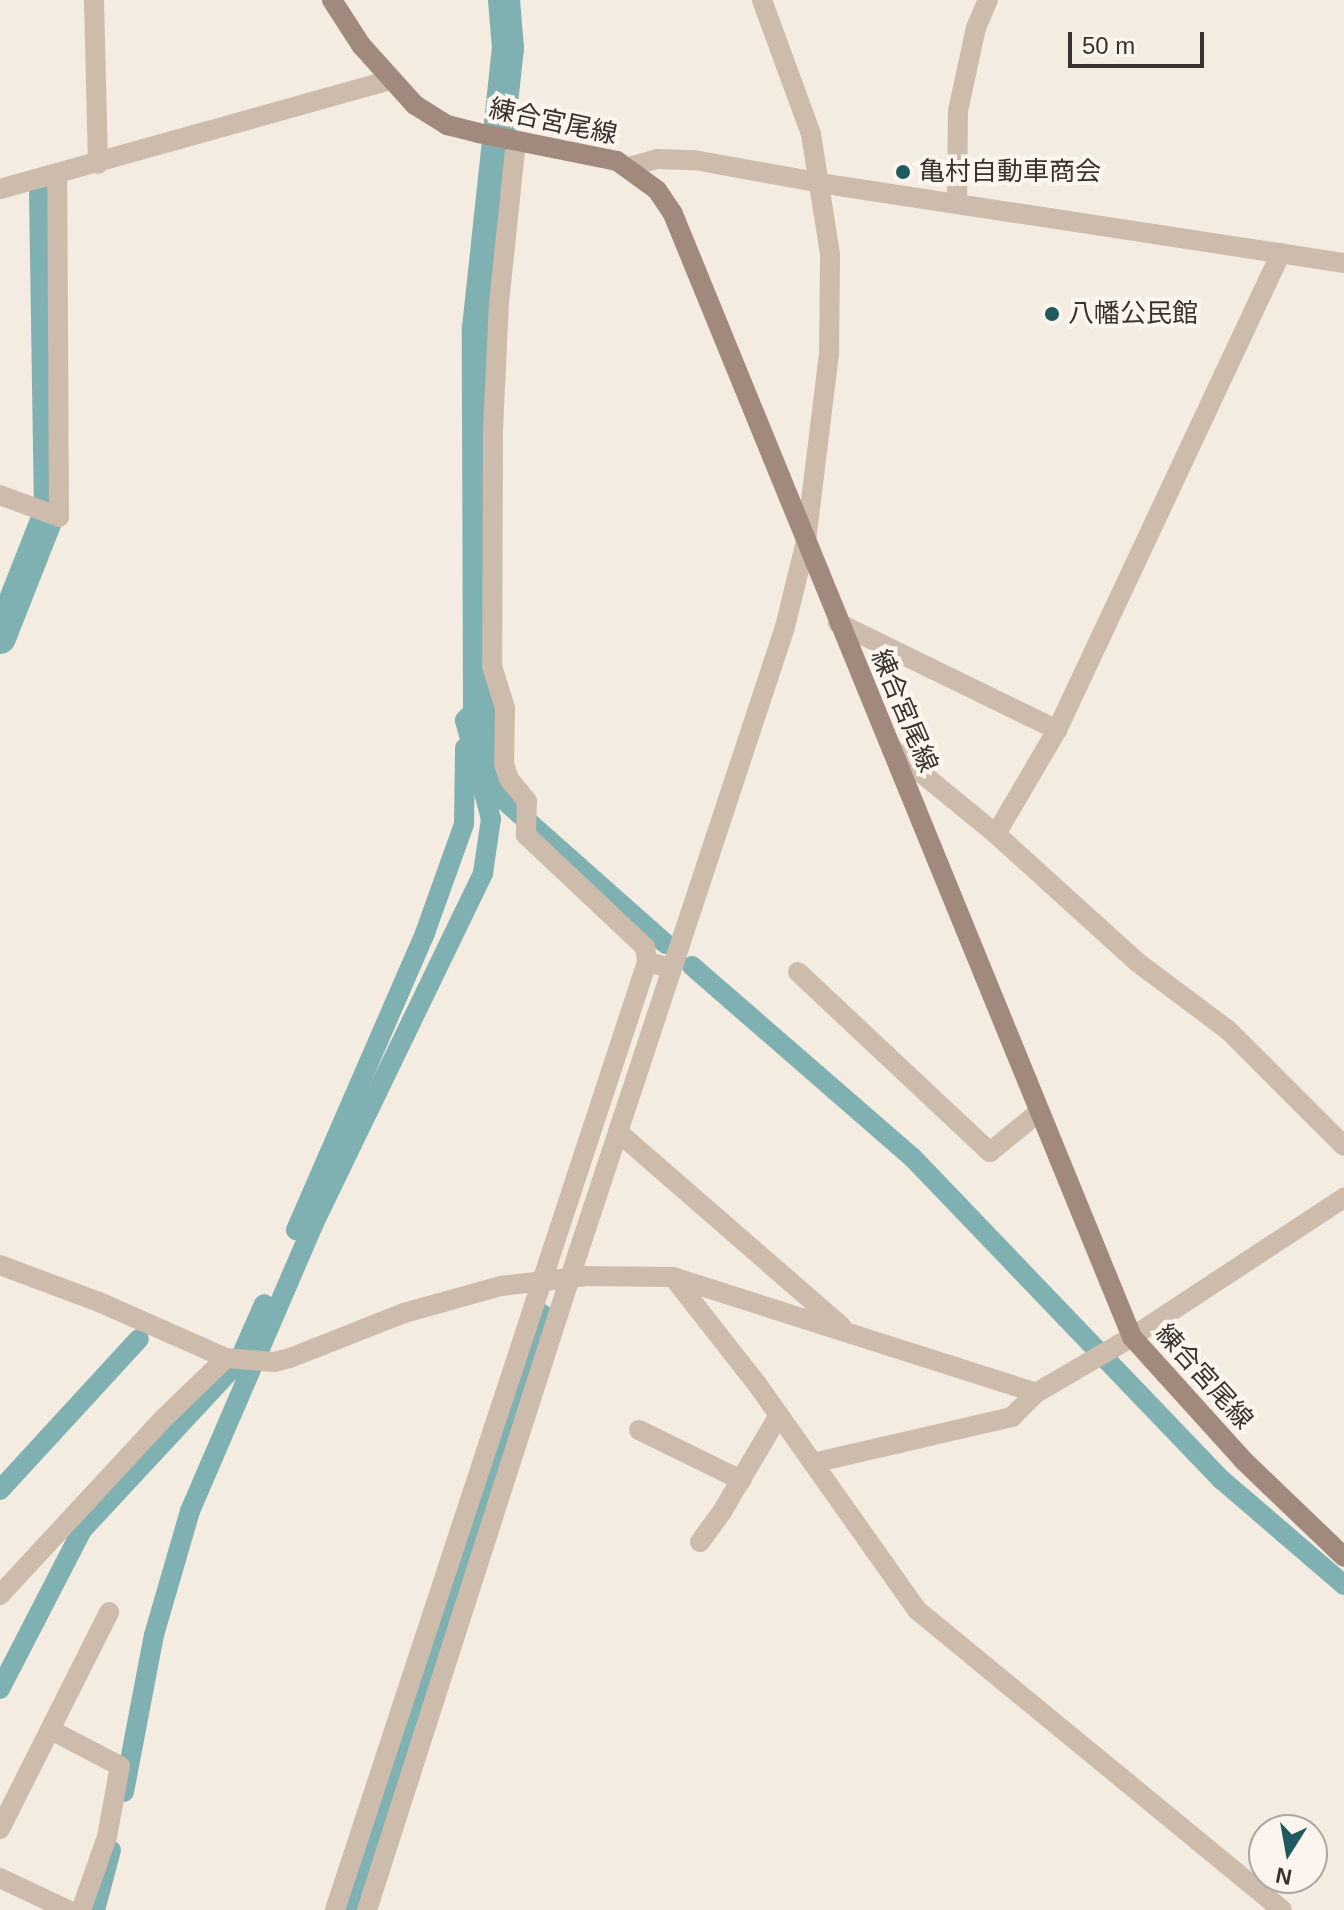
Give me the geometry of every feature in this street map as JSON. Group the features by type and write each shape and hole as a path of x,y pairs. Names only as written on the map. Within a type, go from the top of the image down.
{"main road":[{"name":"練合宮尾線","path":"332,0 361,45 415,105 447,125 617,161 657,190 673,214 1132,1337 1243,1460 1344,1557"}],"street":[{"path":"94,0 98,164"},
{"path":"367,1910 570,1278 785,627 806,541 831,310 830,254 811,134 762,0"},
{"path":"957,203 958,111 976,28 988,0"},
{"path":"0,189 390,80"},
{"path":"335,1910 647,962 645,947 526,835 527,801 509,779 504,764 505,708 492,666 493,427 499,302 516,141"},
{"path":"629,167 657,159 694,160 820,183 1344,263"},
{"path":"0,495 59,517 57,174"},
{"path":"996,834 1057,730 1281,253"},
{"path":"838,623 1057,730"},
{"path":"892,749 996,834 1137,962 1228,1030 1344,1146"},
{"path":"647,962 671,968"},
{"path":"798,972 990,1152 1039,1112"},
{"path":"618,1132 846,1331"},
{"path":"813,1463 1012,1417 1036,1393 1132,1337 1344,1198"},
{"path":"0,1265 99,1302 230,1358 274,1362 404,1313 501,1286 570,1278 673,1277 1036,1393"},
{"path":"673,1277 779,1415 917,1610 1282,1910"},
{"path":"0,1595 162,1420 230,1358"},
{"path":"700,1542 779,1415"},
{"path":"639,1430 741,1480"},
{"path":"0,1829 109,1612"},
{"path":"51,1730 120,1766 107,1837 81,1910"},
{"path":"0,1878 68,1910"}],"waterway":[{"path":"484,744 479,706 478,328 508,48 504,0"},
{"path":"0,638 50,511 45,195"},
{"path":"124,1792 154,1635 190,1511 314,1223 483,873 491,819 465,720 479,706"},
{"path":"484,744 506,802 666,944"},
{"path":"296,1230 425,933 464,824 465,748"},
{"path":"692,966 912,1157 1222,1480 1344,1585"},
{"path":"0,1689 82,1530 239,1361 264,1304"},
{"path":"348,1910 542,1314"},
{"path":"0,1490 139,1339"},
{"path":"95,1910 111,1850"}],"place":[{"name":"亀村自動車商会","path":"903,172"},
{"name":"八幡公民館","path":"1052,314"}]}
